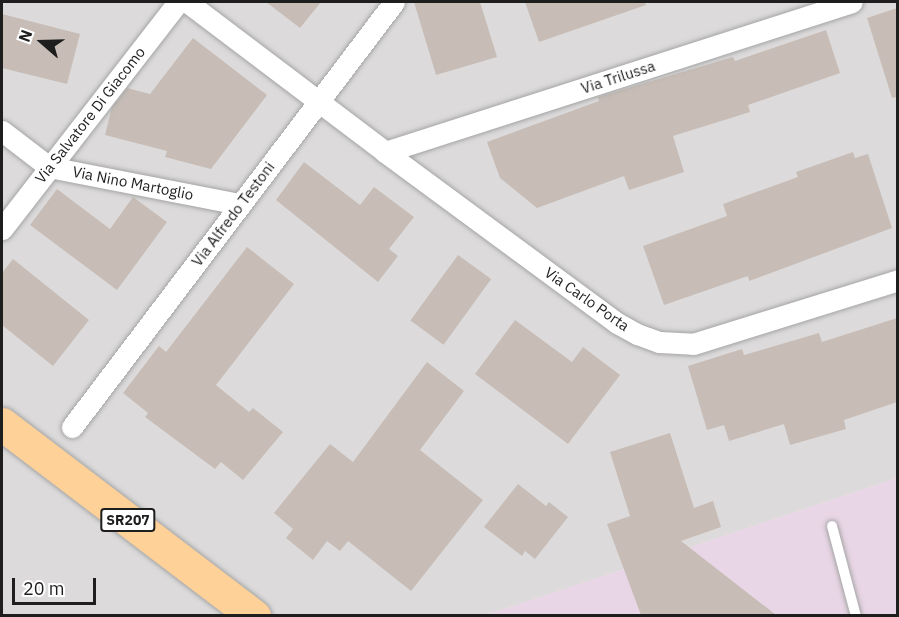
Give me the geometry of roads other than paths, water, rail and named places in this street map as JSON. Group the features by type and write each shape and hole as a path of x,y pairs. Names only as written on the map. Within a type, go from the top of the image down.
{"main road":[{"name":"SR207","path":"2,424 254,615"}],"street":[{"name":"Via Salvatore Di Giacomo","path":"2,229 178,2"},
{"name":"Via Carlo Porta","path":"187,2 617,324 659,342 703,342 897,280"},
{"name":"Via Alfredo Testoni","path":"72,427 394,2"},
{"name":"Via Trilussa","path":"385,152 852,2"},
{"name":"Via Nino Martoglio","path":"2,131 50,168 240,204"}],"lane":[{"path":"832,526 856,615"}]}
